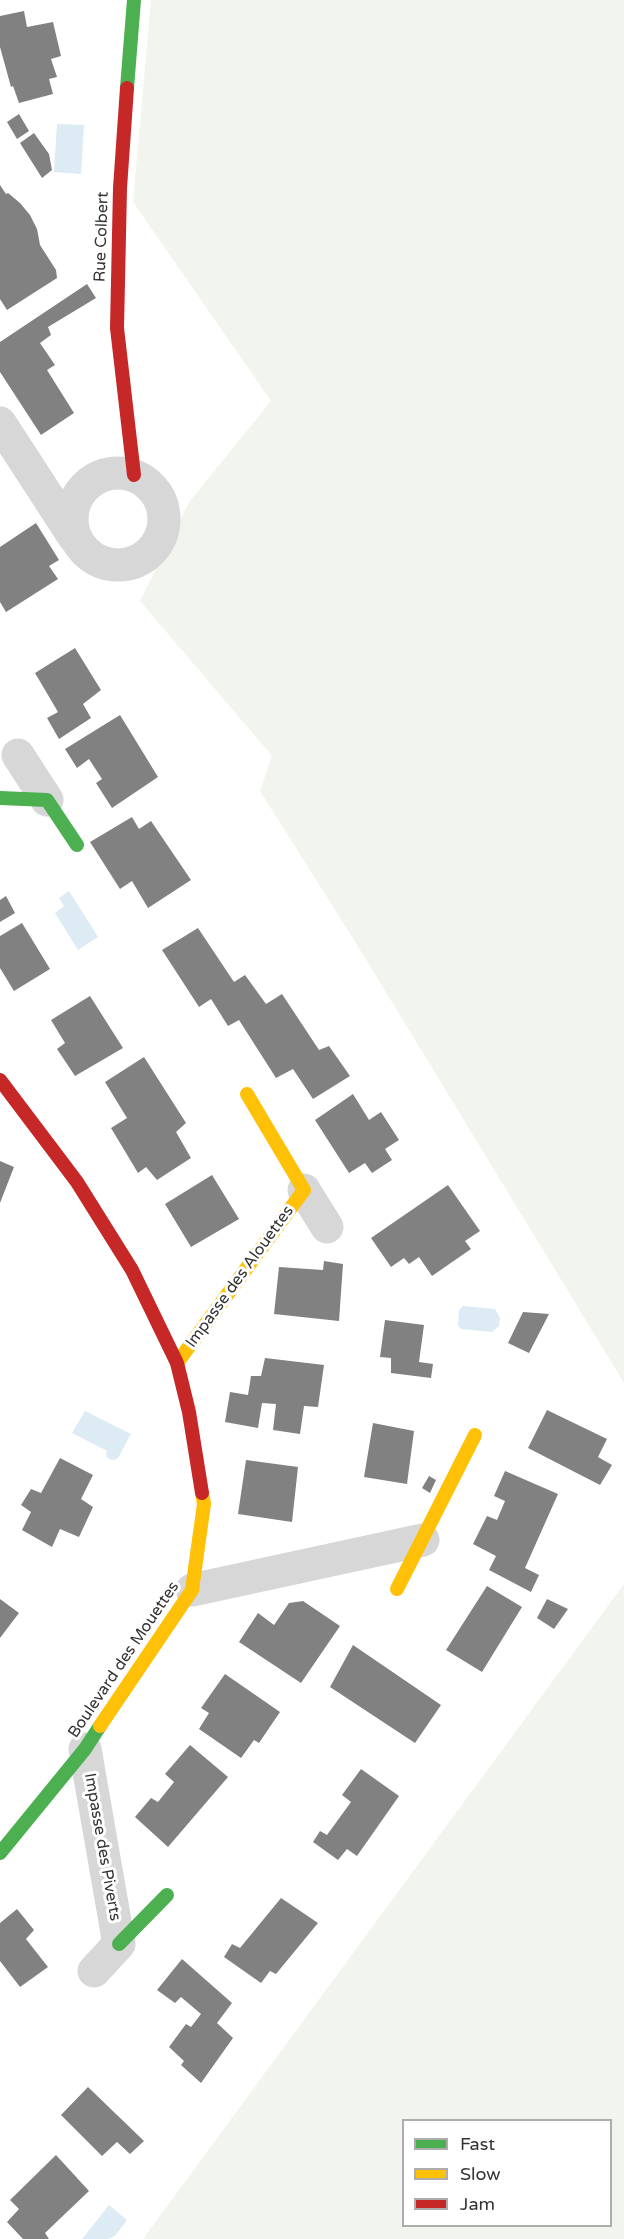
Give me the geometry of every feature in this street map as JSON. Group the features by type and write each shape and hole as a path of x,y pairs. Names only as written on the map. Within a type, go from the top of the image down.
{"street":[{"name":"Rue Colbert","path":"134,0 120,188 117,328 134,475"},
{"path":"0,423 11,462 83,551 96,560 124,565 143,558 155,547 162,532 164,516 161,502 153,488 134,475 118,472 97,477 84,486 73,504 71,520 74,536 83,551"},
{"path":"18,755 76,845"},
{"path":"0,798 47,800"},
{"name":"Boulevard des Mouettes","path":"0,1080 77,1182 132,1270 177,1363 189,1412 204,1504 192,1590 85,1749 0,1853"},
{"name":"Impasse des Alouettes","path":"248,1094 327,1227"},
{"name":"Impasse des Alouettes","path":"177,1363 304,1190"},
{"path":"397,1589 475,1435"},
{"path":"192,1590 423,1540"},
{"name":"Impasse des Piverts","path":"85,1749 119,1944"},
{"name":"Impasse des Piverts","path":"94,1971 167,1894"}],"shaded area":[{"path":"151,0 624,0 624,1383 359,948 260,791 272,756 140,601 189,502 271,401 133,202"},
{"path":"57,124 84,125 81,174 54,172"},
{"path":"69,891 98,937 78,950 55,913 64,906 59,898"},
{"path":"463,1306 495,1309 500,1318 499,1326 492,1332 461,1329 458,1325 459,1310"},
{"path":"85,1411 131,1434 118,1458 109,1459 106,1456 107,1451 72,1433"},
{"path":"624,1584 624,2239 143,2239"},
{"path":"109,2205 127,2220 115,2236 108,2239 82,2239"}],"building":[{"path":"24,11 27,27 53,22 61,56 51,59 57,77 49,79 53,94 19,103 13,86 11,87 0,47 0,16"},
{"path":"19,114 29,131 17,139 7,122"},
{"path":"34,133 49,154 52,170 42,178 20,143"},
{"path":"0,185 6,194 8,193 20,203 30,215 37,229 40,245 56,270 57,278 7,310 0,299"},
{"path":"87,284 96,298 48,327 51,335 40,343 55,365 47,370 74,413 41,435 0,372 0,342"},
{"path":"36,523 59,560 49,566 58,579 6,612 0,602 0,547"},
{"path":"75,648 101,690 83,704 91,718 59,739 47,718 58,712 35,673"},
{"path":"120,715 158,777 112,808 96,783 102,779 89,759 77,768 65,749"},
{"path":"132,817 139,829 151,821 191,880 148,908 132,881 120,889 90,842"},
{"path":"6,896 15,913 0,922 0,900"},
{"path":"22,923 50,969 14,991 0,968 0,936"},
{"path":"198,928 234,982 245,975 266,1004 282,994 319,1050 329,1046 350,1076 313,1099 293,1069 276,1078 239,1020 228,1026 211,999 199,1007 162,950"},
{"path":"90,996 123,1048 75,1076 57,1049 65,1043 51,1020"},
{"path":"144,1057 186,1123 176,1132 191,1158 157,1180 146,1167 138,1173 111,1128 127,1118 105,1082"},
{"path":"353,1094 369,1120 381,1112 399,1140 385,1149 392,1160 372,1173 365,1163 349,1173 315,1120"},
{"path":"0,1161 14,1167 0,1203"},
{"path":"212,1175 239,1219 191,1247 165,1204"},
{"path":"448,1185 480,1231 465,1241 471,1249 432,1276 419,1257 409,1264 404,1258 391,1267 371,1238"},
{"path":"324,1261 343,1264 339,1321 274,1314 279,1267 323,1270"},
{"path":"523,1312 549,1314 529,1353 508,1343"},
{"path":"385,1320 424,1325 419,1362 433,1364 431,1378 391,1373 391,1358 380,1357"},
{"path":"265,1358 324,1365 318,1407 304,1406 300,1434 273,1430 276,1404 262,1403 258,1428 225,1422 230,1392 248,1395 251,1376 261,1376"},
{"path":"547,1410 607,1439 598,1457 612,1465 600,1485 528,1448"},
{"path":"373,1423 414,1431 407,1484 364,1477"},
{"path":"60,1458 93,1475 81,1499 93,1507 79,1537 60,1529 52,1547 22,1530 31,1512 21,1505 31,1489 41,1493"},
{"path":"246,1460 298,1467 292,1522 238,1514"},
{"path":"505,1471 558,1494 525,1568 539,1575 531,1592 489,1570 496,1556 473,1544 487,1516 497,1520 505,1501 494,1496"},
{"path":"429,1476 436,1480 430,1493 422,1488"},
{"path":"487,1586 522,1607 482,1672 446,1650"},
{"path":"0,1599 19,1613 0,1638"},
{"path":"547,1599 568,1609 554,1629 537,1618"},
{"path":"303,1601 340,1626 301,1683 239,1642 258,1613 274,1625 289,1603"},
{"path":"353,1645 441,1705 415,1743 330,1687"},
{"path":"225,1674 280,1712 259,1743 254,1740 241,1758 199,1729 209,1713 201,1708"},
{"path":"190,1745 228,1777 168,1847 135,1817 151,1798 158,1802 174,1782 165,1774"},
{"path":"361,1769 399,1796 357,1856 347,1849 338,1860 313,1842 320,1831 327,1835 351,1802 342,1795"},
{"path":"281,1898 318,1923 276,1974 270,1971 261,1983 224,1957 232,1944 240,1948"},
{"path":"17,1909 34,1930 26,1939 48,1967 20,1987 0,1961 0,1923"},
{"path":"182,1959 232,2003 217,2023 233,2038 201,2083 181,2065 184,2061 169,2047 186,2024 191,2027 201,2014 181,1997 175,2003 157,1990"},
{"path":"88,2087 144,2141 130,2154 117,2142 102,2156 61,2115"},
{"path":"56,2155 89,2191 45,2233 49,2239 23,2239 7,2222 19,2209 10,2200"}],"traffic: fast":[{"path":"127,88 134,0"},
{"path":"0,798 47,800 77,845"},
{"path":"0,1853 85,1749 100,1726"},
{"path":"119,1944 167,1895"}],"traffic: slow":[{"path":"177,1363 304,1190 247,1094"},
{"path":"397,1589 475,1435"},
{"path":"100,1726 192,1590 204,1504 202,1493"}],"traffic: jam":[{"path":"127,88 120,188 117,328 134,475"},
{"path":"0,1080 77,1182 132,1270 177,1363 189,1412 202,1493"}]}
